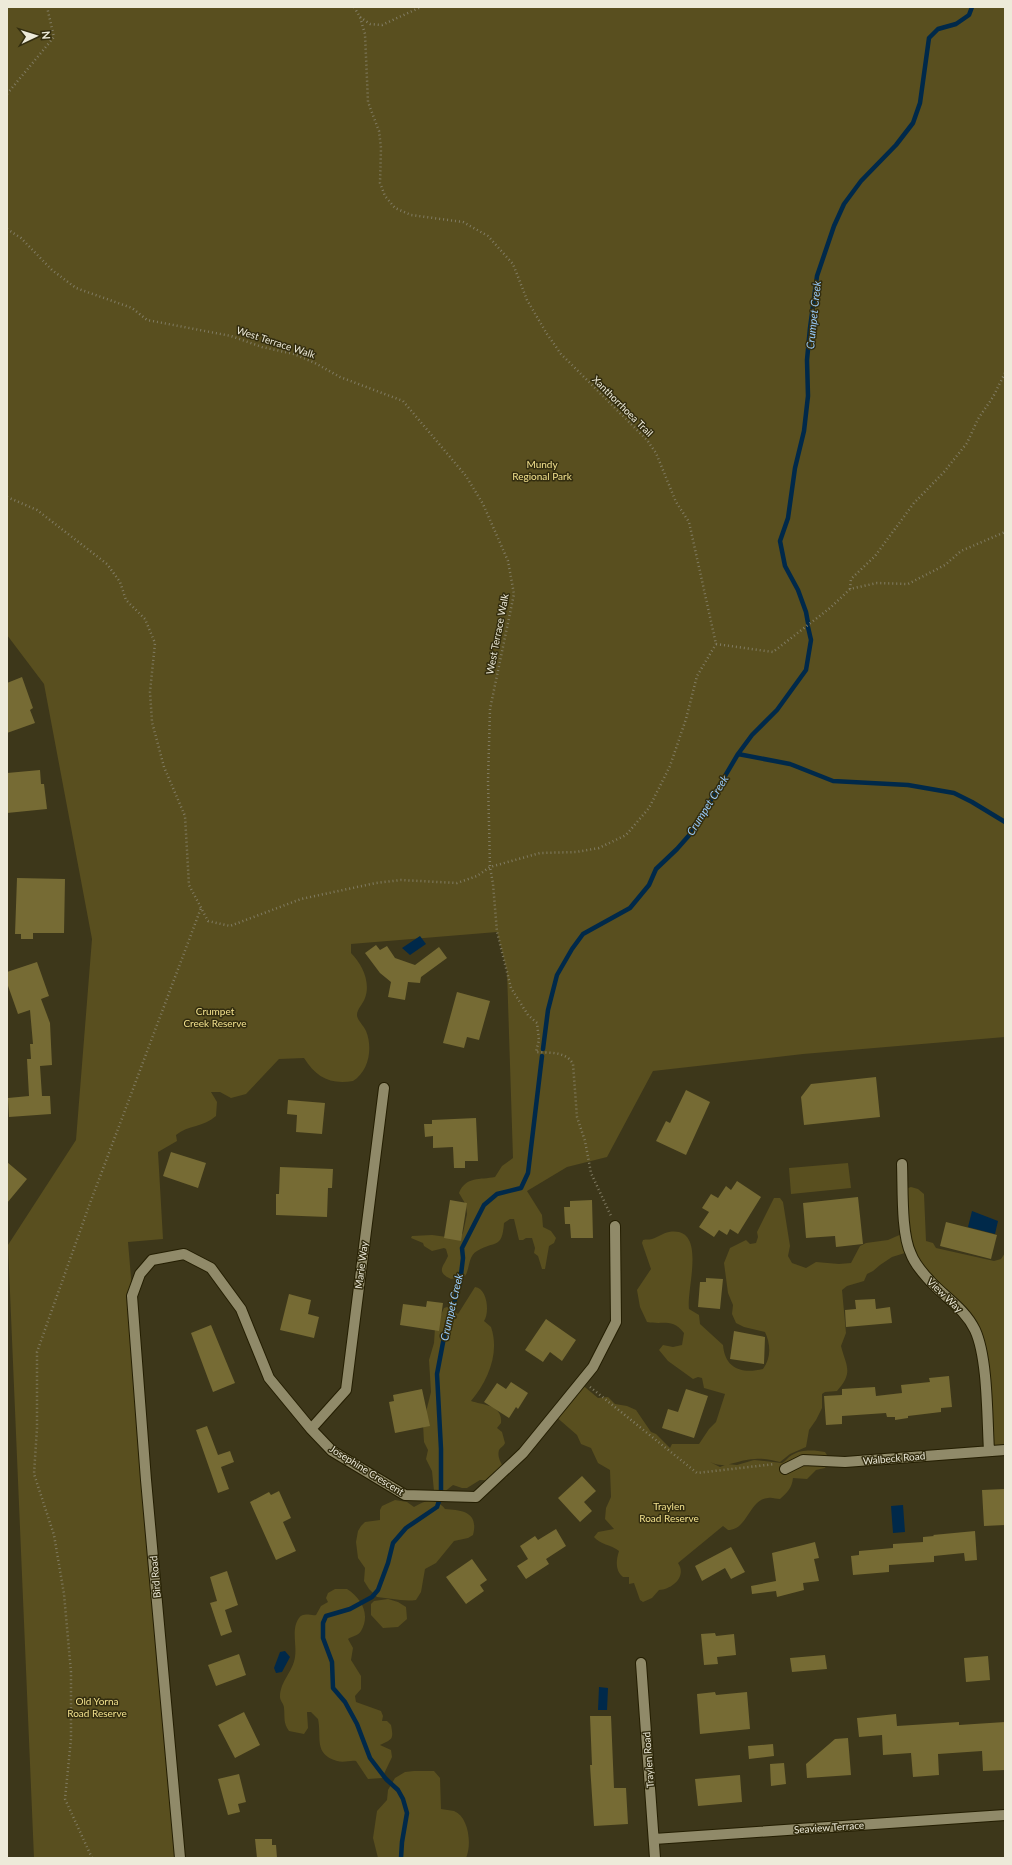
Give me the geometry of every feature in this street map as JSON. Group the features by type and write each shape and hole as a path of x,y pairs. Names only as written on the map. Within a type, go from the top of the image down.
{"street":[{"name":"Marie Way","path":"311,1429 346,1390 384,1088"},
{"name":"View Way","path":"902,1164 906,1235 910,1254 931,1282 960,1308 976,1331 982,1356 989,1450"},
{"name":"Josephine Crescent","path":"132,1296 140,1274 152,1260 184,1254 211,1268 241,1309 269,1378 311,1429 332,1451 405,1495 476,1497 524,1453 593,1367 616,1322 615,1226"},
{"name":"Bird Road","path":"132,1296 146,1480 180,1858"},
{"name":"Walbeck Road","path":"785,1470 803,1460 845,1462 1005,1450"},
{"name":"Traylen Road","path":"641,1663 655,1858"},
{"name":"Seaview Terrace","path":"654,1839 1005,1815"}],"path":[{"path":"7,94 54,36 47,7"},
{"name":"Xanthorrhoea Trail","path":"354,7 360,17 365,34 368,102 379,131 381,148 380,183 385,196 394,208 411,215 463,222 488,236 513,264 527,300 546,334 561,354 647,440 656,453 676,502 689,522 716,644"},
{"path":"360,17 370,24 382,25 421,7"},
{"name":"West Terrace Walk","path":"7,229 21,238 52,270 76,288 132,308 146,320 231,336 262,347 294,354 315,363 340,377 403,401 466,476 483,504 508,560 514,594 490,709 488,781 490,867 493,884 495,918 511,988 528,1015 537,1023 538,1052 568,1056 573,1064 577,1117 585,1141 590,1173 615,1226"},
{"path":"850,589 851,579 875,556 906,513 944,472 967,443 978,419 993,397 1005,373"},
{"path":"7,497 36,510 107,564 120,582 126,600 144,619 155,643 150,692 152,722 164,767 185,816 189,885 208,921 230,926 301,899 376,883 401,880 457,883 477,876 490,867 540,852 576,852 599,848 626,835 650,808 670,766 686,719 697,676 716,644 773,652 830,608 850,589 877,583 908,584 945,565 961,551 1005,532"},
{"path":"92,1858 65,1799 71,1739 71,1672 64,1594 54,1535 34,1474 37,1428 37,1352 89,1206 201,908"},
{"path":"582,1381 697,1473 777,1464 785,1470"}],"green space":[{"name":"Mundy Regional Park","path":"7,7 1005,7 1005,1037 803,1054 653,1071 607,1157 567,1167 527,1191 542,1215 543,1227 551,1231 556,1238 554,1243 549,1246 545,1269 542,1269 538,1256 534,1253 535,1248 532,1238 519,1240 514,1219 510,1219 504,1223 503,1232 499,1241 474,1253 465,1276 451,1279 443,1274 442,1271 448,1256 446,1249 444,1248 432,1251 424,1246 423,1243 411,1238 412,1236 432,1235 455,1238 460,1237 463,1233 467,1214 466,1205 459,1193 462,1188 470,1181 495,1177 502,1166 513,1158 507,971 497,932 351,944 351,953 362,968 367,986 365,998 357,1015 366,1031 369,1045 368,1059 363,1071 353,1081 337,1082 319,1075 304,1058 279,1059 246,1094 231,1098 220,1092 211,1092 217,1102 216,1116 211,1120 186,1129 176,1135 177,1141 158,1152 163,1239 128,1242 180,1858 34,1858 8,1245 76,1140 92,939 44,684 7,635"},
{"path":"848,1163 851,1188 791,1194 789,1168"},
{"path":"911,1187 918,1189 924,1194 926,1241 933,1243 936,1248 994,1261 1001,1259 1005,1253 1005,1448 991,1449 978,1329 935,1283 912,1253 905,1189"},
{"name":"Traylen Road Reserve","path":"774,1198 780,1198 783,1202 790,1246 788,1256 792,1263 806,1268 816,1262 839,1264 851,1263 860,1246 866,1243 888,1240 904,1233 908,1252 892,1257 867,1274 864,1281 847,1286 842,1290 846,1333 841,1346 847,1369 846,1379 837,1391 825,1392 822,1394 822,1408 809,1430 806,1447 790,1454 780,1462 768,1459 749,1459 729,1464 737,1465 754,1460 782,1463 796,1453 813,1450 825,1452 828,1460 825,1468 816,1470 807,1479 793,1478 792,1485 785,1495 780,1499 770,1498 757,1503 740,1525 735,1529 728,1530 723,1526 678,1563 681,1573 680,1577 674,1584 659,1590 652,1598 643,1602 640,1600 634,1583 629,1584 629,1577 623,1577 620,1575 617,1569 617,1558 619,1551 594,1537 598,1532 614,1529 605,1519 606,1508 611,1497 610,1470 598,1463 591,1448 581,1444 577,1435 554,1415 580,1383 598,1398 608,1397 615,1404 627,1406 636,1410 651,1432 656,1434 670,1448 672,1444 699,1444 709,1429 716,1422 725,1394 704,1388 702,1378 698,1377 693,1379 668,1361 659,1350 663,1345 673,1347 682,1345 684,1333 676,1325 647,1322 640,1307 637,1290 651,1269 642,1243 643,1240 652,1239 669,1232 681,1233 688,1239 692,1248 692,1274 689,1309 699,1315 700,1324 723,1345 727,1360 736,1368 748,1371 763,1369 766,1365 769,1356 768,1342 765,1332 744,1327 736,1323 732,1314 733,1305 728,1293 724,1263 730,1248 746,1240 750,1244 756,1243 758,1237 757,1232","holes":["710,1462 721,1465 726,1465 720,1467"]},
{"path":"475,1287 479,1288 485,1296 487,1312 484,1321 491,1327 494,1347 491,1366 487,1376 483,1385 471,1401 496,1409 501,1417 501,1423 497,1428 502,1432 505,1443 499,1450 498,1454 507,1477 500,1481 480,1480 467,1488 453,1485 443,1493 434,1491 432,1471 426,1459 428,1450 424,1442 423,1424 431,1392 429,1360 434,1343 435,1328 444,1308 447,1307 458,1314"},
{"path":"395,1500 407,1502 414,1507 426,1501 434,1501 445,1509 457,1510 468,1514 474,1521 473,1535 468,1538 454,1541 436,1563 425,1569 421,1592 416,1600 377,1597 364,1581 365,1568 358,1558 356,1542 358,1531 361,1526 365,1522 380,1520 380,1510 382,1506"},
{"path":"335,1589 347,1589 352,1593 360,1602 365,1613 364,1625 361,1631 348,1639 353,1648 351,1660 361,1676 361,1689 355,1696 356,1702 381,1711 383,1716 382,1721 387,1721 391,1725 391,1738 380,1745 391,1750 392,1757 382,1778 368,1779 356,1761 337,1761 324,1754 320,1744 318,1719 311,1712 307,1712 308,1728 304,1734 289,1731 285,1723 284,1707 280,1698 282,1686 294,1662 295,1627 301,1616 316,1615 321,1606 328,1602 326,1598 328,1593"},
{"path":"388,1599 398,1602 406,1607 407,1619 398,1627 383,1628 371,1615 371,1604 374,1601"},
{"path":"434,1771 440,1778 441,1809 454,1811 459,1814 466,1825 469,1846 466,1858 378,1858 373,1838 377,1811 387,1800 388,1790 395,1778 405,1772"}],"water":[{"path":"420,936 426,944 410,955 402,948"},
{"path":"972,1211 998,1221 995,1234 968,1227"},
{"path":"903,1505 905,1532 893,1533 891,1506"},
{"path":"285,1651 290,1657 282,1672 276,1673 274,1668 280,1652"},
{"path":"599,1687 608,1688 607,1710 598,1710"}],"building":[{"path":"22,677 33,708 30,710 35,723 7,733 7,683"},
{"path":"40,770 41,784 44,784 47,809 7,813 7,773"},
{"path":"17,878 65,879 64,933 33,933 33,939 21,939 21,934 15,934"},
{"path":"376,945 380,950 387,946 395,958 415,965 439,947 447,958 421,977 420,983 408,982 405,1000 388,997 391,982 380,973 365,953"},
{"path":"37,962 49,996 41,999 50,1023 52,1065 40,1066 42,1096 50,1096 51,1114 9,1117 8,1098 29,1096 27,1059 31,1059 30,1044 33,1044 30,1010 18,1014 7,983 7,972"},
{"path":"457,992 490,1001 479,1040 467,1037 464,1048 443,1043"},
{"path":"876,1077 880,1117 804,1125 801,1097 811,1084"},
{"path":"686,1090 710,1102 686,1155 656,1141 666,1121 670,1123"},
{"path":"288,1100 325,1103 322,1134 296,1132 297,1115 287,1114"},
{"path":"476,1118 478,1161 465,1161 465,1168 454,1168 453,1147 433,1148 433,1136 425,1137 424,1124 432,1124 432,1120"},
{"path":"171,1152 206,1163 198,1188 163,1176"},
{"path":"7,1162 27,1179 7,1203"},
{"path":"280,1167 333,1169 332,1188 328,1188 327,1217 276,1215 276,1194 279,1194"},
{"path":"737,1181 761,1197 738,1234 730,1229 727,1235 719,1230 714,1237 699,1227 709,1212 702,1208 711,1194 718,1198 726,1186 731,1190"},
{"path":"858,1197 863,1244 836,1247 835,1236 806,1238 803,1203"},
{"path":"450,1200 467,1203 461,1241 444,1238"},
{"path":"592,1200 593,1238 571,1238 570,1224 565,1224 564,1207 570,1207 570,1201"},
{"path":"946,1222 997,1235 991,1259 940,1246"},
{"path":"706,1278 723,1279 720,1309 698,1307 700,1282 706,1282"},
{"path":"289,1294 311,1300 308,1314 319,1317 314,1338 280,1330"},
{"path":"875,1299 876,1309 890,1307 892,1323 846,1327 845,1310 856,1309 855,1300"},
{"path":"427,1301 443,1303 439,1331 400,1325 403,1304 426,1307"},
{"path":"546,1319 576,1340 562,1361 550,1352 543,1362 525,1350"},
{"path":"211,1325 235,1383 213,1392 191,1333"},
{"path":"734,1331 765,1337 764,1364 730,1359"},
{"path":"949,1376 952,1407 941,1408 941,1412 908,1416 908,1418 895,1420 895,1417 887,1417 886,1413 842,1416 842,1424 826,1425 824,1396 842,1395 842,1389 875,1387 876,1396 902,1393 901,1385 930,1382 929,1378"},
{"path":"511,1382 528,1393 518,1409 516,1407 509,1418 484,1402 497,1383 506,1389"},
{"path":"422,1389 430,1426 395,1433 389,1402 394,1401 393,1395"},
{"path":"686,1389 708,1396 694,1438 662,1428 668,1409 678,1412"},
{"path":"207,1426 218,1455 230,1451 234,1462 221,1467 229,1489 218,1493 196,1430"},
{"path":"582,1476 596,1491 584,1502 592,1511 580,1522 558,1498"},
{"path":"1005,1489 1005,1525 984,1526 982,1490"},
{"path":"279,1491 291,1518 283,1522 296,1551 276,1560 250,1502 269,1492 271,1495"},
{"path":"556,1529 566,1546 546,1559 549,1564 526,1579 517,1566 528,1559 520,1546 535,1536 538,1540"},
{"path":"975,1531 977,1560 965,1561 964,1553 934,1556 934,1562 889,1565 889,1572 853,1575 851,1556 859,1555 859,1551 893,1548 893,1544 923,1542 923,1537 934,1536 933,1535"},
{"path":"815,1542 819,1558 814,1559 819,1581 803,1583 804,1590 777,1597 776,1591 752,1594 751,1586 776,1581 772,1553"},
{"path":"731,1547 745,1572 731,1579 725,1568 702,1581 695,1566"},
{"path":"472,1559 487,1580 480,1585 484,1591 466,1604 446,1577"},
{"path":"227,1571 238,1605 225,1610 232,1632 221,1636 210,1603 217,1601 210,1577"},
{"path":"715,1633 716,1636 734,1634 736,1655 717,1657 718,1664 704,1665 701,1634"},
{"path":"239,1654 246,1675 216,1686 208,1665"},
{"path":"825,1655 827,1669 792,1672 790,1658"},
{"path":"988,1656 990,1680 966,1682 964,1658"},
{"path":"715,1692 716,1695 747,1692 750,1729 700,1734 697,1694"},
{"path":"244,1712 260,1745 235,1758 218,1725"},
{"path":"896,1714 897,1726 959,1722 959,1725 1005,1722 1005,1770 983,1771 982,1751 938,1754 939,1775 913,1777 911,1753 883,1755 882,1735 859,1737 857,1718"},
{"path":"590,1716 611,1716 614,1788 626,1788 628,1824 594,1826 590,1765 592,1765"},
{"path":"848,1738 851,1775 807,1778 806,1764 835,1739"},
{"path":"773,1744 774,1756 749,1759 748,1746"},
{"path":"784,1763 786,1784 771,1786 770,1764"},
{"path":"239,1774 246,1802 238,1804 240,1812 228,1815 218,1779"},
{"path":"740,1775 742,1802 698,1806 695,1779"},
{"path":"255,1839 272,1839 272,1845 276,1845 277,1858 257,1858"}],"waterway":[{"name":"Crumpet Creek","path":"808,623 806,612 798,590 785,566 780,541 788,518 795,468 804,431 808,396 807,360 817,276 834,226 844,204 861,181 896,145 913,123 920,103 929,38 938,29 956,24 969,15 972,7"},
{"name":"Crumpet Creek","path":"543,1049 548,1010 557,975 572,949 583,934 630,908 649,885 656,869 692,832 738,754 752,735 777,710 806,670 811,640 808,627"},
{"path":"738,754 790,764 833,781 908,785 954,793 1005,822"},
{"name":"Crumpet Creek","path":"441,1495 441,1449 437,1374 445,1332 460,1283 463,1258 462,1248 484,1205 497,1194 521,1188 528,1173 542,1056"},
{"name":"Crumpet Creek","path":"401,1858 407,1813 403,1799 398,1790 386,1779 370,1758 357,1724 345,1702 333,1688 332,1662 323,1638 323,1623 326,1616 350,1609 372,1597 378,1590 388,1563 393,1543 406,1528 437,1507 440,1498"}],"park label":[{"name":"Crumpet Creek Reserve","path":"215,1016"},
{"name":"Old Yorna Road Reserve","path":"97,1706"}]}
